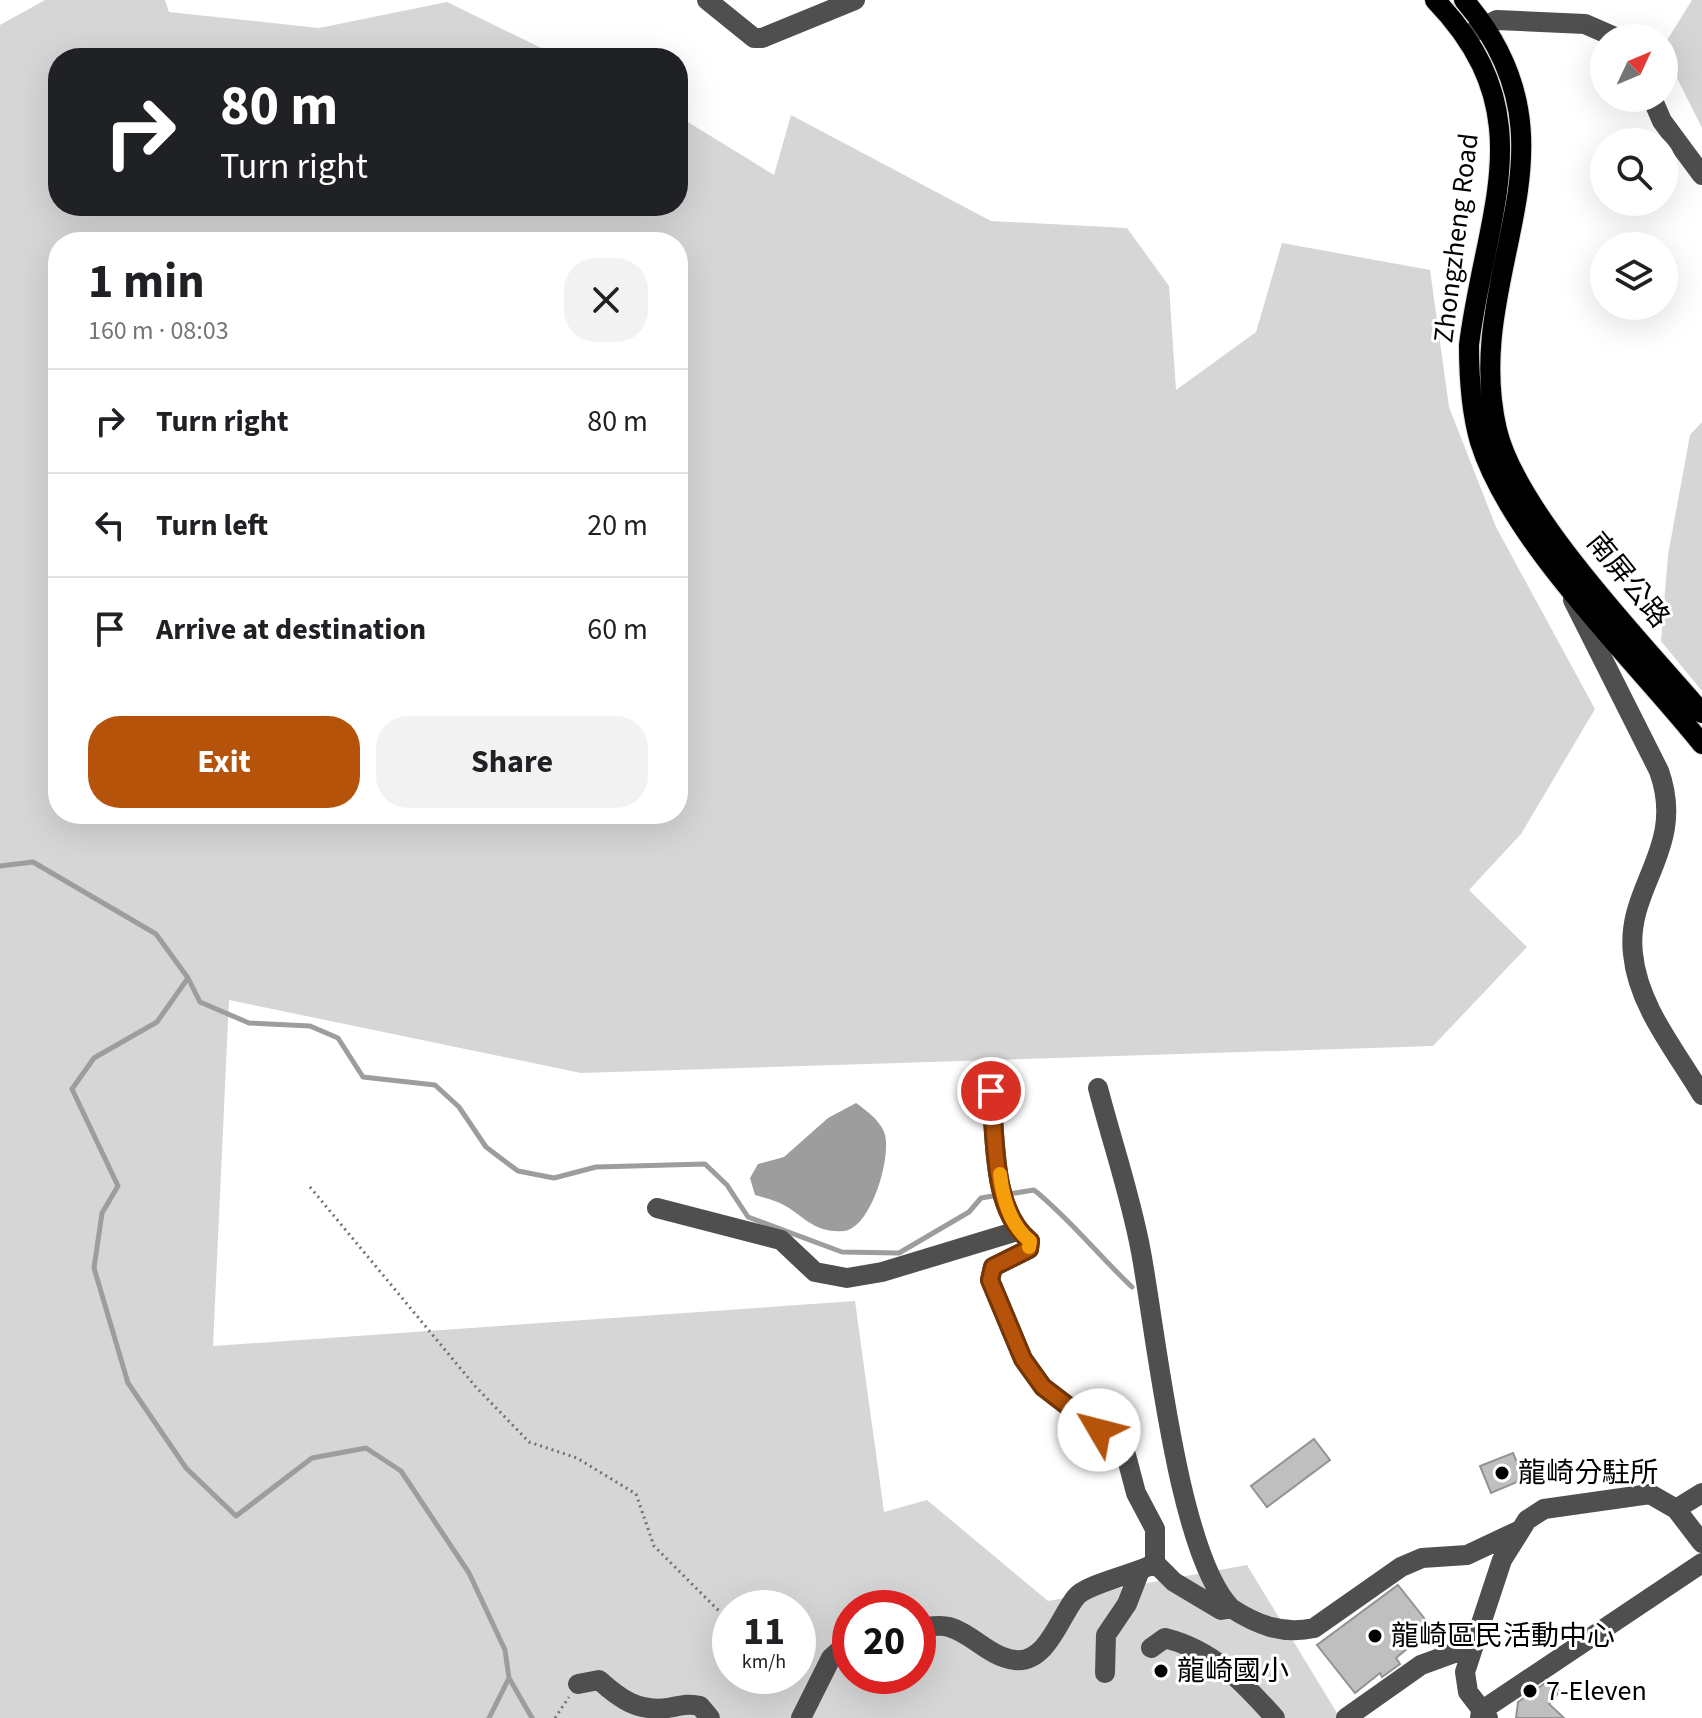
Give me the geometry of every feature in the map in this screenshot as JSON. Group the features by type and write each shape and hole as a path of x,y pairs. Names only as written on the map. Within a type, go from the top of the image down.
{"main road":[{"name":"Zhongzheng Road","path":"1435,0 1467,36 1486,68 1493,90 1500,142 1497,186 1469,345 1474,413 1480,442 1494,477 1561,575"},
{"name":"Zhongzheng Road","path":"1464,0 1485,26 1514,83 1522,133 1518,192 1494,318 1491,353 1498,431 1509,461 1543,519"},
{"name":"南屏公路","path":"1543,519 1702,713"},
{"name":"南屏公路","path":"1561,575 1702,744"}],"street":[{"path":"707,0 754,38 855,0"},
{"path":"1467,36 1497,20 1590,26"},
{"path":"1658,112 1702,175"},
{"path":"1543,519 1561,575 1663,783 1668,825 1638,913 1632,952 1645,1001 1702,1095"},
{"path":"1098,1088 1142,1254 1169,1420 1193,1526 1215,1592 1231,1608 1257,1625 1299,1631 1314,1628 1401,1567 1422,1558 1467,1555 1518,1531"},
{"path":"991,1091 1002,1193 1017,1231 1030,1241 1029,1249 993,1267 990,1280 1011,1337 1043,1387 1126,1455 1136,1493 1155,1529 1147,1568 1106,1635 1105,1673"},
{"path":"657,1208 781,1240 815,1272 847,1278 882,1272 1017,1231"},
{"path":"1676,1509 1702,1493"},
{"path":"1702,1543 1676,1509 1650,1494 1544,1509 1535,1513 1518,1531 1494,1580 1473,1646 1465,1683 1483,1716 1702,1563"},
{"path":"936,1627 946,1626 993,1653 1015,1660 1028,1659 1043,1649 1078,1593 1147,1568 1221,1610 1231,1608"},
{"path":"1151,1648 1165,1638 1195,1645 1245,1684 1275,1718"},
{"path":"1346,1718 1421,1665 1473,1646"},
{"path":"801,1718 832,1657"},
{"path":"578,1684 599,1680 623,1702 665,1709 688,1703 700,1706 710,1718"}],"path":[{"path":"310,1187 475,1386 529,1442 577,1458 636,1494 654,1546 712,1604"},
{"path":"555,1718 578,1684"}],"shaded area":[{"path":"45,0 165,0 169,12 319,28 447,2 541,48 48,48 48,216 688,216 688,122 774,175 791,115 991,221 1127,228 1169,286 1176,390 1256,332 1282,243 1430,270 1449,407 1496,527 1595,709 1521,834 1469,890 1527,947 1433,1046 581,1073 229,1000 213,1346 855,1301 884,1512 927,1500 1048,1601 1247,1565 1340,1718 0,1718 0,25"},
{"path":"1692,0 1702,0 1702,128 1678,80 1677,24"},
{"path":"1702,422 1702,691 1661,641 1668,555 1690,435"},
{"path":"856,1103 881,1126 886,1146 877,1191 863,1218 854,1227 844,1231 820,1228 781,1203 755,1195 750,1178 758,1164 784,1157 828,1118"}],"building":[{"path":"1314,1439 1330,1460 1267,1507 1251,1486"},
{"name":"龍崎分駐所","path":"1513,1453 1524,1479 1491,1493 1480,1466"},
{"name":"龍崎區民活動中心","path":"1398,1585 1432,1628 1396,1658 1400,1664 1382,1677 1380,1673 1355,1693 1317,1645"},
{"path":"1548,1681 1560,1691 1549,1704 1564,1718 1516,1718 1518,1702"}],"waterway":[{"path":"0,866 33,862 156,934 188,978 157,1022 94,1058 72,1089 118,1186 102,1213 94,1268 128,1383 186,1468 236,1516 312,1458 366,1448 401,1471 469,1573 505,1650 509,1678 489,1718"},
{"path":"188,978 200,1002 249,1023 310,1026 338,1038 363,1077 435,1085 459,1107 486,1147 518,1171 554,1178 596,1167 705,1164 727,1185 748,1217 842,1252 899,1253 969,1212 981,1198 999,1195"},
{"path":"1009,1194 1034,1190 1132,1287"},
{"path":"509,1678 532,1718"}],"slow traffic":[{"path":"1000,1174 1002,1193 1017,1231 1030,1241 1029,1247"}],"place":[{"name":"龍崎分駐所","path":"1502,1473"},
{"name":"龍崎區民活動中心","path":"1375,1636"},
{"name":"龍崎國小","path":"1161,1671"},
{"name":"7-Eleven","path":"1530,1691"}],"route":[{"path":"991,1091 1002,1193 1017,1231 1030,1241 1029,1249 993,1267 990,1280 1011,1337 1043,1387 1099,1430"}]}
